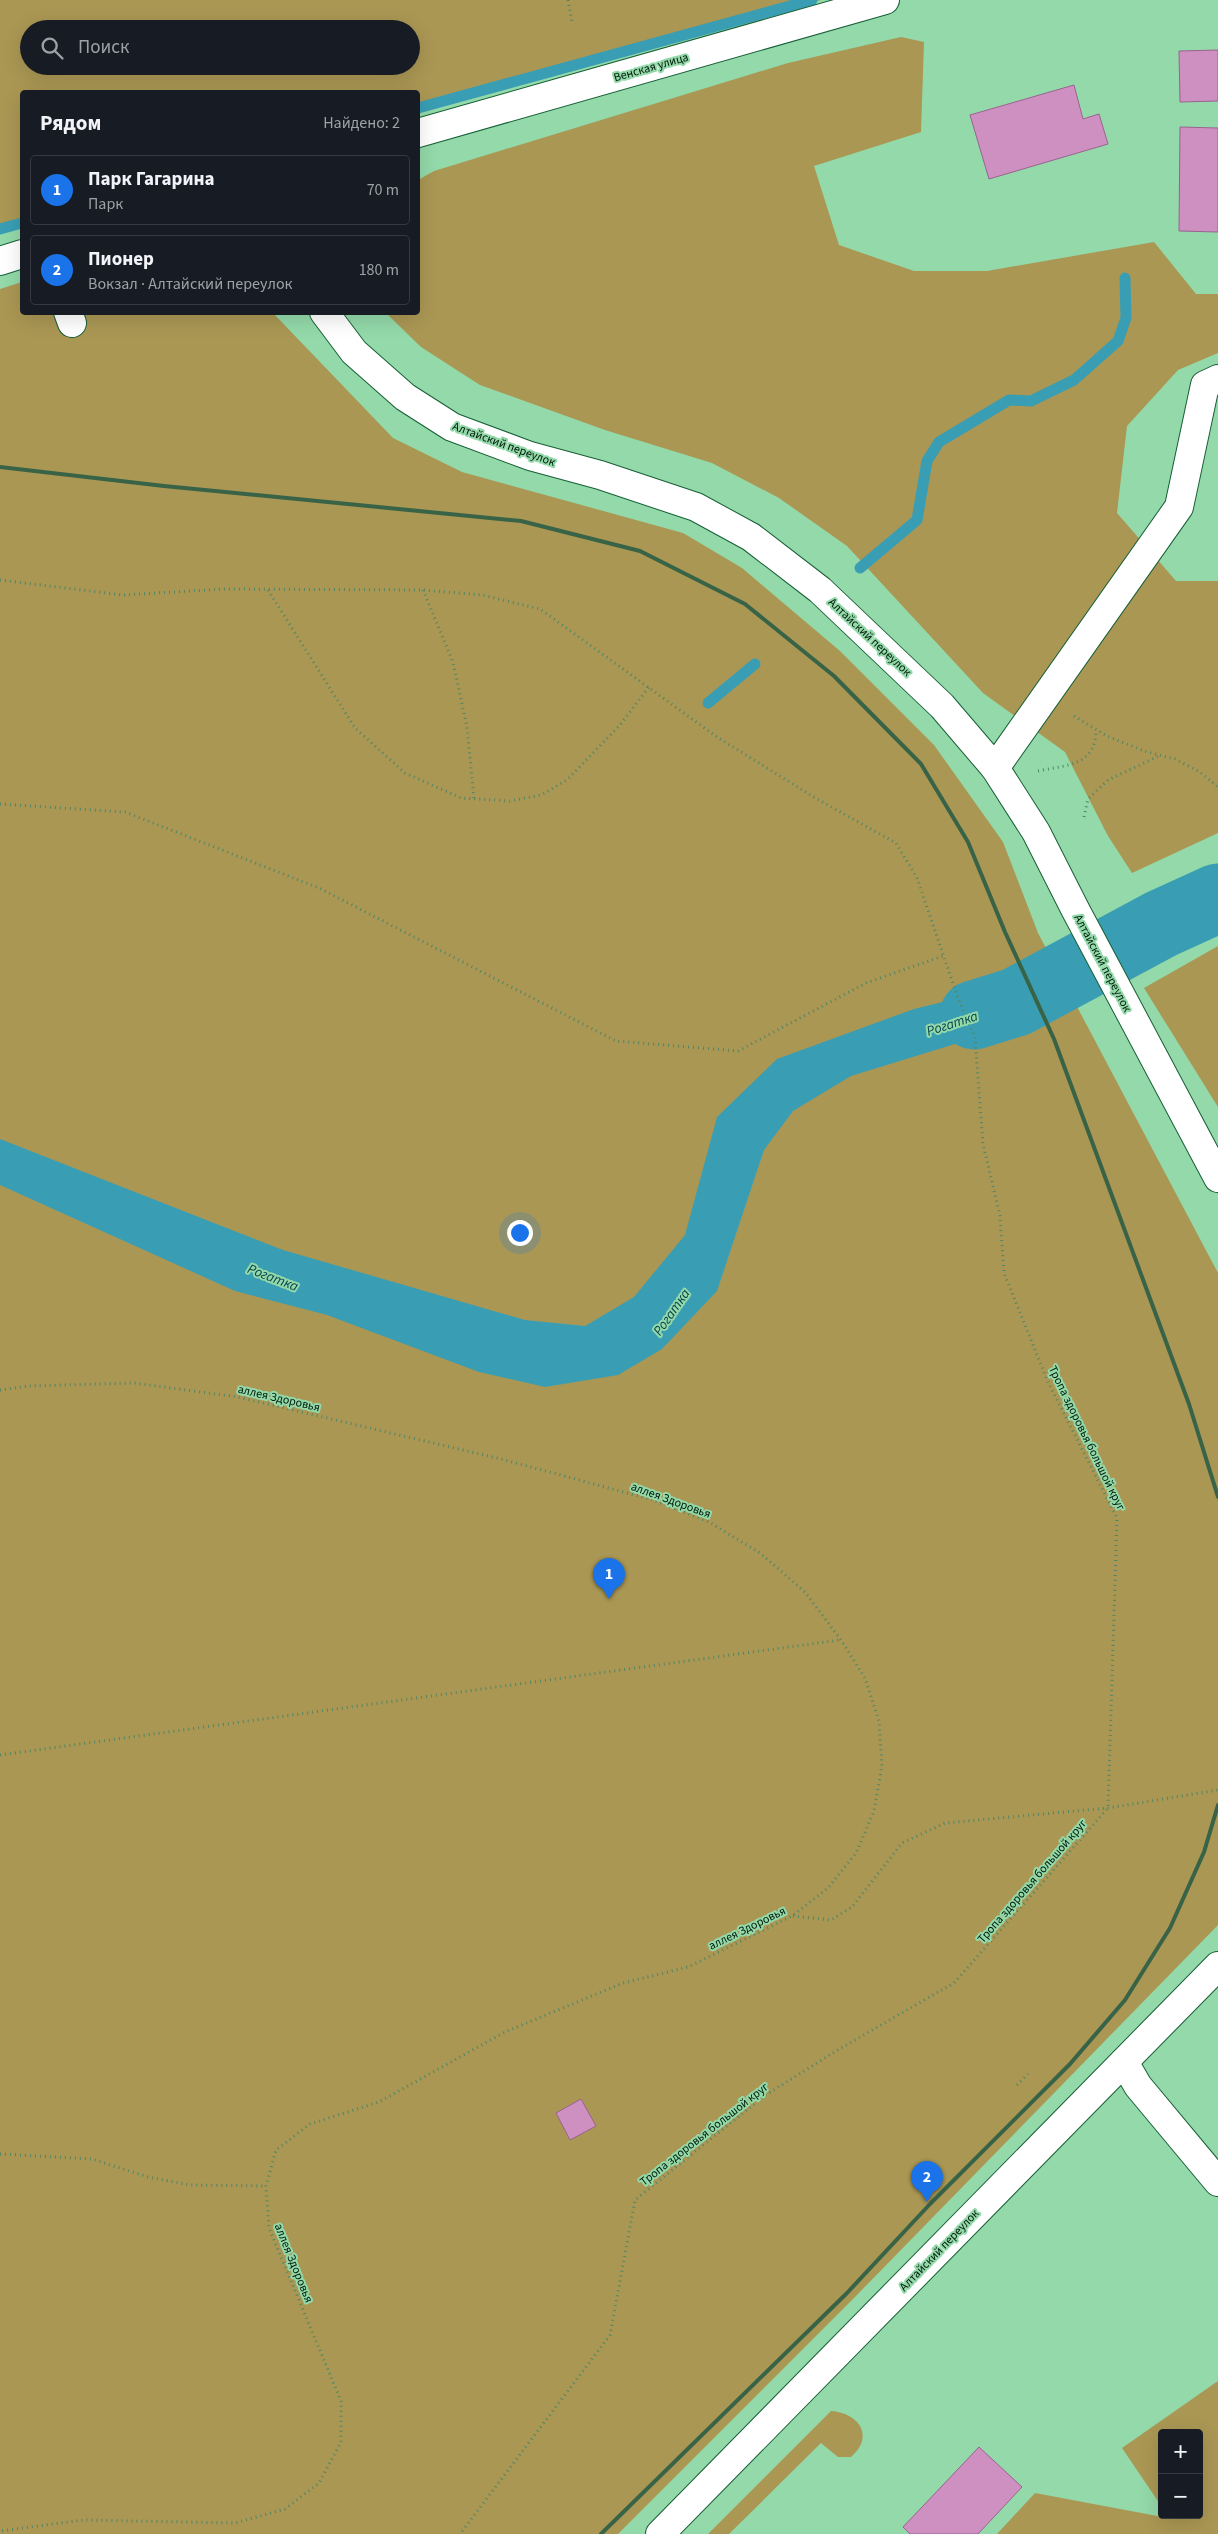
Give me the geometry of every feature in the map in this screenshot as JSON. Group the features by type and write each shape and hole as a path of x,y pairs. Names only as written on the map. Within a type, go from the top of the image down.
{"street":[{"name":"Венская улица","path":"420,132 885,0"},
{"path":"0,261 20,255"},
{"name":"Алтайский переулок","path":"326,315 354,352 405,397 452,427 530,456 600,475 696,507 752,537 820,590 942,706 995,768 1036,832 1218,1178"},
{"path":"995,768 1178,507 1205,385 1218,379"},
{"name":"Алтайский переулок","path":"660,2534 1218,1966"},
{"path":"1124,2062 1138,2086 1218,2182"}],"path":[{"path":"568,0 572,22"},
{"name":"Тропа здоровья большой круг","path":"0,580 123,595 224,589 423,590 482,595 540,609 716,737 817,800 896,844 916,878 958,998 975,1038 983,1144 1000,1216 1004,1273 1048,1382 1116,1518 1108,1808 954,1983 841,2048 764,2096 635,2200 610,2335 460,2534"},
{"path":"267,590 354,728 405,773 461,798 510,801 541,795 567,780 620,725 649,687"},
{"path":"423,590 453,662 467,727 474,799"},
{"path":"1051,688 1074,716 1116,740 1175,759 1200,772 1218,787"},
{"path":"1037,771 1083,760 1094,749 1096,729"},
{"path":"1084,817 1088,800 1108,780 1161,755"},
{"path":"0,804 125,812 319,888 616,1041 738,1051 866,983 943,956"},
{"name":"аллея Здоровья","path":"0,1390 28,1386 134,1383 238,1397 501,1459 653,1500 709,1522 760,1553 805,1592 841,1640 865,1678 879,1721 882,1766 874,1811 856,1853 828,1888 792,1916 688,1967 623,1983 505,2032 379,2102 310,2124 276,2150 266,2186 269,2228 342,2400 341,2442 319,2483 285,2509 235,2523 84,2520 0,2532"},
{"path":"0,1755 841,1640"},
{"path":"792,1916 831,1920 852,1907 902,1843 945,1823 1108,1808 1218,1790"},
{"path":"1016,2085 1028,2074"},
{"path":"0,2154 92,2159 148,2177 190,2185 266,2186"}],"shaded area":[{"path":"0,0 821,0 420,108 420,90 20,90 20,225 0,231"},
{"path":"901,37 924,42 921,132 814,166 839,245 914,271 987,271 1154,242 1196,294 1218,294 1218,353 1178,370 1127,426 1117,513 1176,581 1218,581 1218,833 1132,873 1108,836 1065,752 983,693 847,546 779,498 712,463 605,430 480,385 421,347 388,315 420,315 420,179 434,171 788,63"},
{"path":"20,283 20,315 275,315 393,438 462,472 683,533 742,568 840,651 934,745 1003,842 1038,933 1218,1273 1218,1925 854,2298 618,2534 0,2534 0,289"},
{"path":"1218,946 1218,1107 1144,988"},
{"path":"1218,2381 1218,2534 997,2534 1035,2493 1158,2516 1158,2519 1203,2519 1203,2429 1158,2429 1158,2501 1122,2448"},
{"path":"831,2411 849,2416 861,2427 862,2441 851,2457 838,2457 821,2443 729,2534 708,2534"}],"water":[{"path":"1052,960 1070,993 1007,1028 851,1076 793,1111 764,1150 717,1291 662,1349 618,1375 545,1387 479,1372 327,1315 235,1291 0,1185 0,1139 283,1250 525,1320 585,1326 634,1297 685,1235 717,1117 777,1059 914,1009 995,989"}],"building":[{"path":"1218,50 1218,101 1180,102 1179,51"},
{"path":"1074,85 1083,119 1099,114 1108,144 989,179 970,115"},
{"path":"1180,127 1218,128 1218,232 1179,231"},
{"path":"581,2099 596,2126 570,2140 556,2113"},
{"path":"979,2447 1022,2487 978,2534 910,2534 903,2527"}],"waterway":[{"path":"420,107 812,0"},
{"path":"0,229 20,224"},
{"path":"860,568 917,520 927,461 939,442 1009,400 1031,401 1074,380 1118,341 1126,318 1125,278"},
{"path":"708,703 755,664"},
{"name":"Рогатка","path":"974,1015 1016,1002 1161,924 1218,898"}],"railway":[{"path":"0,467 164,486 521,521 640,551 745,604 834,676 921,764 968,842 1005,932 1054,1039 1189,1404 1218,1497"},
{"path":"601,2534 847,2293 930,2204 1070,2064 1125,2000 1170,1928 1204,1852 1218,1805"}],"place":[{"name":"Парк Гагарина","path":"609,1599"},
{"name":"Пионер","path":"927,2202"}]}
